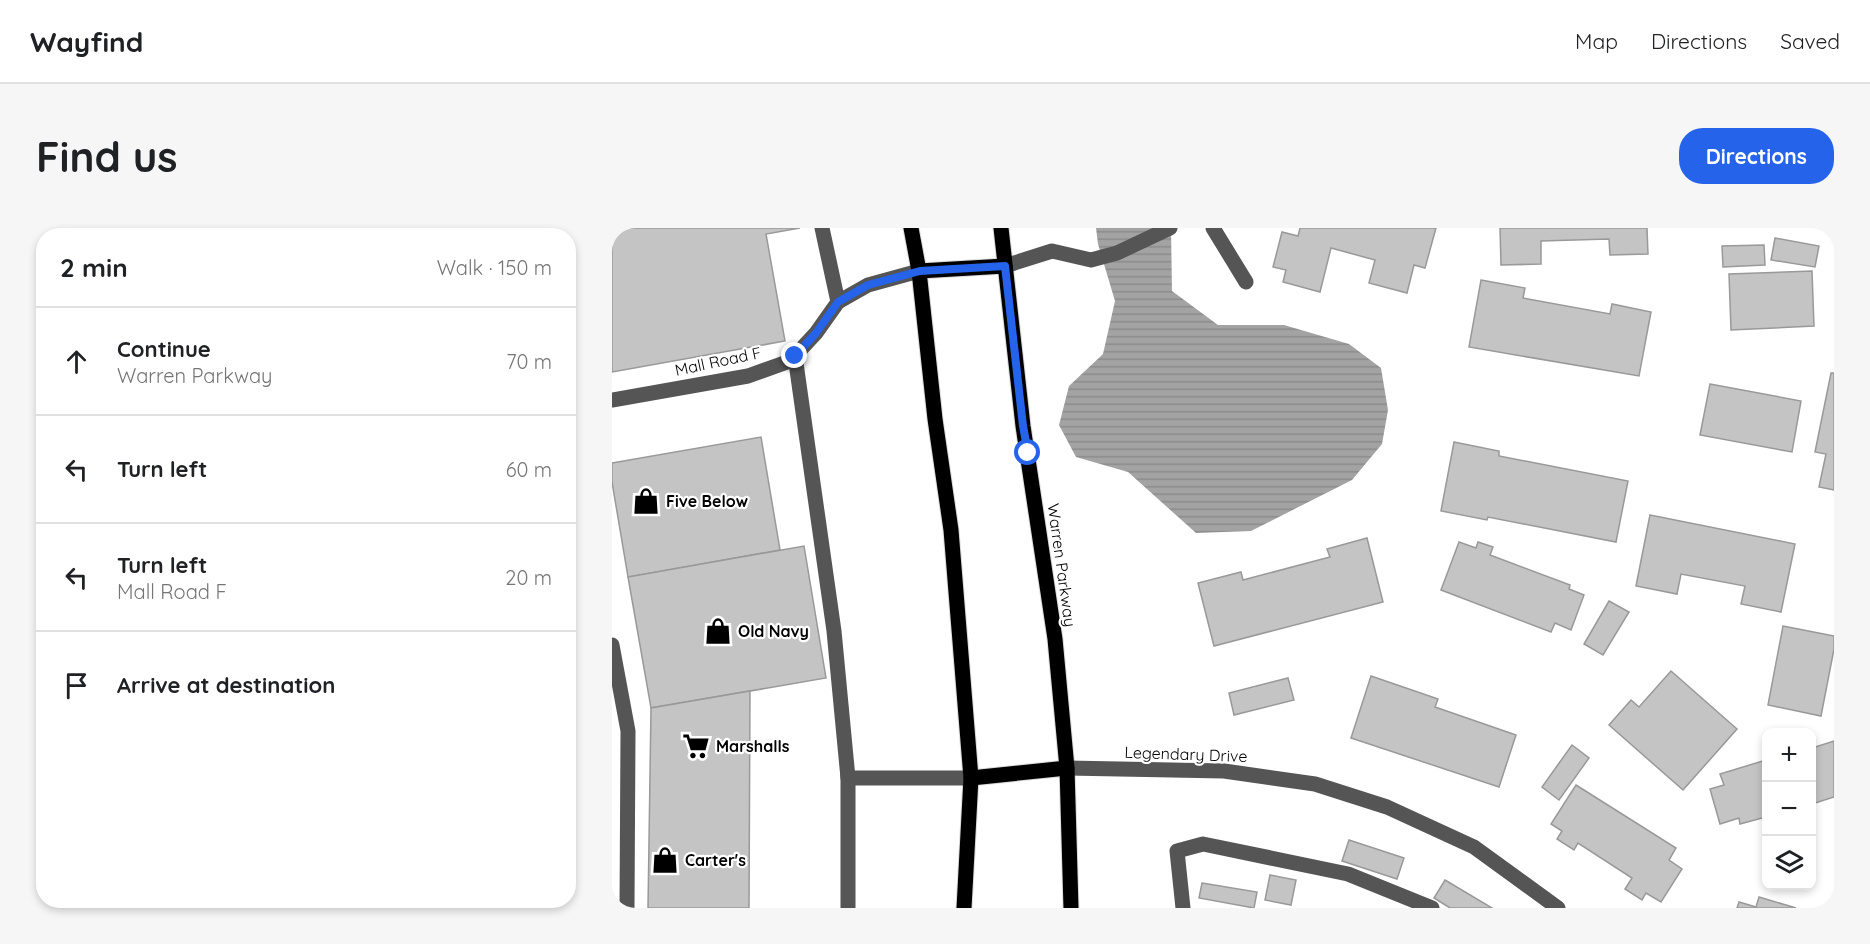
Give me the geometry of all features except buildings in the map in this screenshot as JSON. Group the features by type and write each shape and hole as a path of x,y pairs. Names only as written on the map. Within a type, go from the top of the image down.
{"main road":[{"path":"911,228 920,271 935,419 951,531 971,778 964,908"},
{"name":"Warren Parkway","path":"1001,228 1023,426 1055,639 1067,768 1071,908"},
{"path":"920,271 1005,266"},
{"path":"971,778 1067,768"}],"street":[{"path":"822,228 838,302 868,285 920,271"},
{"path":"1005,266 1052,251 1091,260 1117,253 1170,228"},
{"path":"1213,228 1246,282"},
{"name":"Mall Road F","path":"612,400 748,376 790,361 816,333 838,302"},
{"path":"795,356 834,631 848,774 848,908"},
{"path":"612,645 628,731 627,908"},
{"name":"Legendary Drive","path":"1067,768 1224,771 1315,784 1387,807 1474,847 1558,908"},
{"path":"848,774 848,778 971,778"},
{"path":"1183,908 1177,851 1203,844 1348,874 1432,908"}],"shaded area":[{"path":"1096,228 1171,228 1172,291 1218,325 1284,325 1349,344 1381,368 1388,410 1382,444 1352,480 1251,531 1196,533 1128,472 1076,457 1059,425 1069,386 1103,354 1115,301 1098,244"}],"place":[{"name":"Five Below","path":"646,501"},
{"name":"Old Navy","path":"718,631"},
{"name":"Marshalls","path":"696,746"},
{"name":"Carter's","path":"665,860"}],"route":[{"path":"795,356 816,333 838,302 868,285 920,271 1005,266 1028,453"}]}
